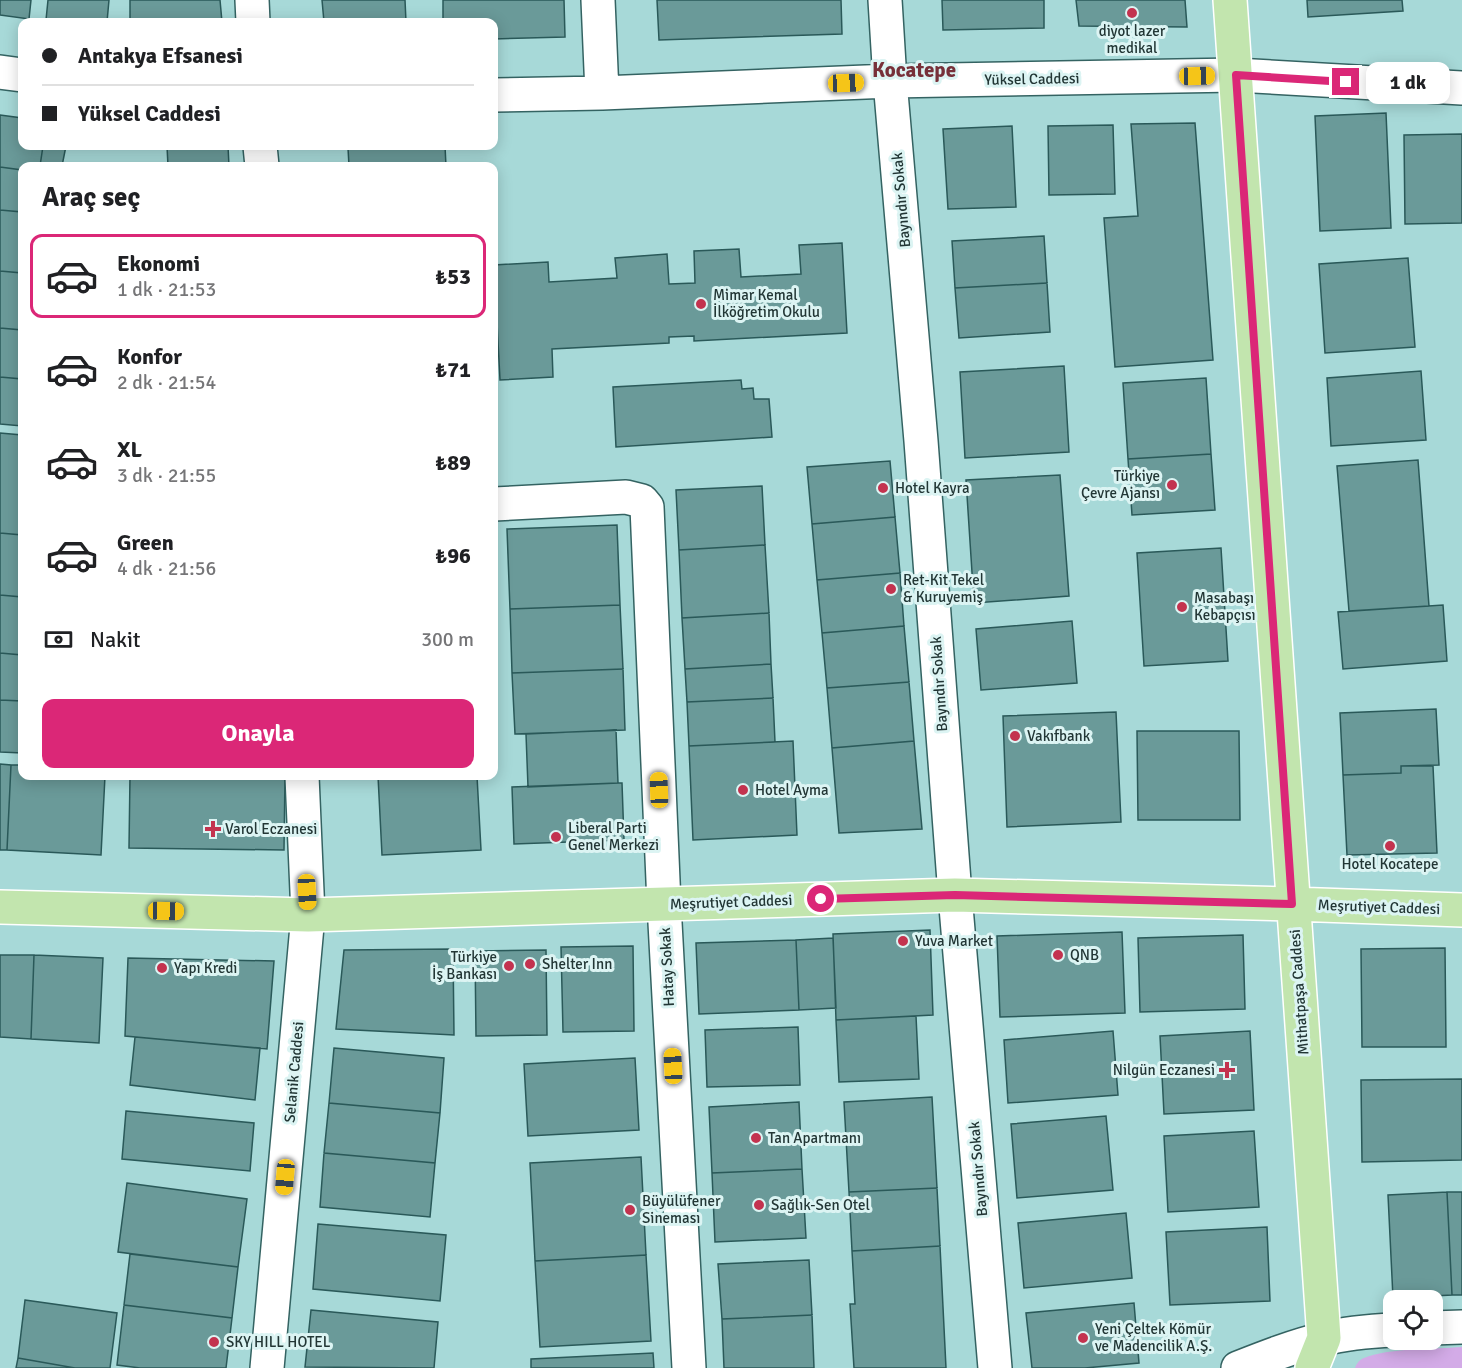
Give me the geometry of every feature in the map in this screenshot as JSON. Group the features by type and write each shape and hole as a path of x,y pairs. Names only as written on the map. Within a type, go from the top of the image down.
{"main road":[{"name":"Mithatpaşa Caddesi","path":"1230,0 1292,904 1318,1353"},
{"name":"Meşrutiyet Caddesi","path":"0,907 309,915 955,895 1462,910"}],"street":[{"path":"252,0 253,18"},
{"path":"598,0 602,93"},
{"name":"Bayındır Sokak","path":"885,0 994,1368"},
{"path":"0,72 18,74"},
{"name":"Yüksel Caddesi","path":"498,95 890,81 1236,75 1462,88"},
{"name":"Hatay Sokak","path":"498,504 626,497 642,501 647,507 664,904 689,1368"},
{"name":"Selanik Caddesi","path":"267,1368 309,915 302,780"},
{"path":"1443,1328 1462,1327"},
{"path":"1238,1368 1268,1356 1318,1353 1359,1333 1383,1331"}],"shaded area":[{"path":"1462,1347 1462,1368 1355,1368 1362,1359 1386,1352 1443,1350 1443,1348"}],"building":[{"path":"0,0 31,0 29,18 0,15"},
{"path":"48,0 109,0 107,18 46,18"},
{"path":"130,0 220,0 222,18 130,18"},
{"path":"322,0 405,0 406,18 324,18"},
{"path":"443,0 564,0 565,37 498,39 498,18 443,18"},
{"path":"657,0 841,0 842,34 659,40"},
{"path":"942,0 1044,0 1044,28 943,30"},
{"name":"diyot lazer medikal","path":"1076,0 1185,0 1187,27 1079,26"},
{"path":"1307,0 1402,0 1403,11 1308,17"},
{"path":"1386,113 1391,228 1320,231 1315,116"},
{"path":"0,115 18,117 18,150 42,150 41,162 18,162 18,169 0,167"},
{"path":"1195,123 1213,360 1115,367 1104,218 1138,216 1131,124"},
{"path":"1113,125 1115,194 1049,195 1048,126"},
{"path":"1012,126 1016,207 948,209 943,129"},
{"path":"1462,134 1462,223 1405,224 1404,135"},
{"path":"42,150 65,150 63,162 41,162"},
{"path":"167,150 228,150 229,162 168,162"},
{"path":"348,150 445,150 446,162 349,162"},
{"path":"0,167 18,169 18,212 0,210"},
{"path":"0,210 18,212 18,273 0,271"},
{"path":"1044,236 1047,283 955,288 952,241"},
{"path":"842,243 847,333 694,341 694,336 669,337 669,343 552,349 553,377 500,380 498,265 548,262 549,282 617,278 615,258 667,254 669,284 695,283 694,251 739,249 741,277 801,274 799,245"},
{"path":"1408,258 1415,347 1325,353 1319,264"},
{"path":"0,271 18,273 18,330 0,328"},
{"path":"1047,283 1050,332 959,338 955,288"},
{"path":"0,328 18,330 18,379 0,377"},
{"path":"1064,366 1069,452 965,458 960,372"},
{"path":"1421,371 1426,440 1331,446 1327,378"},
{"path":"0,377 18,379 18,426 0,424"},
{"path":"1206,378 1211,454 1128,459 1123,383"},
{"path":"741,380 742,389 753,388 754,399 769,399 772,437 616,447 613,387"},
{"path":"0,433 18,435 18,535 0,533"},
{"name":"Türkiye Çevre Ajansı","path":"1211,454 1215,510 1132,515 1128,459"},
{"path":"1418,460 1429,606 1349,611 1337,466"},
{"path":"890,461 895,517 812,524 807,467"},
{"path":"1060,475 1069,596 974,603 966,480"},
{"path":"762,486 765,545 679,550 676,490"},
{"path":"895,517 900,573 817,580 812,524"},
{"path":"617,525 620,605 510,609 507,529"},
{"path":"0,533 18,535 18,597 0,595"},
{"path":"765,545 769,613 682,618 679,550"},
{"name":"Masabaşı Kebapçısı","path":"1221,548 1228,661 1144,666 1137,553"},
{"path":"900,573 904,626 822,633 817,580"},
{"path":"0,595 18,597 18,655 0,653"},
{"path":"620,605 623,669 512,673 510,609"},
{"path":"1443,605 1447,661 1343,669 1338,612"},
{"path":"769,613 771,664 685,669 682,618"},
{"path":"1072,621 1077,683 981,690 976,629"},
{"path":"904,626 909,682 827,688 822,633"},
{"path":"0,653 18,655 18,701 0,700"},
{"path":"771,664 773,698 687,702 685,669"},
{"path":"623,669 625,730 515,734 512,673"},
{"path":"909,682 914,741 832,748 827,688"},
{"path":"773,698 775,742 689,746 687,702"},
{"path":"0,700 18,701 18,753 0,752"},
{"path":"1436,709 1439,765 1401,766 1401,773 1343,775 1340,713"},
{"path":"1116,712 1121,822 1007,827 1003,716"},
{"path":"616,730 618,783 528,787 526,734"},
{"path":"1137,731 1239,731 1240,820 1138,820"},
{"name":"Hotel Ayma","path":"793,741 797,835 693,840 689,746"},
{"path":"914,741 922,829 839,833 832,748"},
{"path":"0,764 11,765 7,850 0,850"},
{"path":"11,765 18,765 18,780 105,780 101,855 7,850"},
{"path":"1401,766 1433,766 1437,853 1347,855 1343,775 1401,773"},
{"path":"130,780 285,780 284,850 129,848"},
{"path":"378,780 477,780 481,850 382,855"},
{"path":"622,783 624,840 514,844 512,787"},
{"path":"930,930 933,1015 836,1020 833,934"},
{"path":"1122,932 1125,1013 1000,1017 997,936"},
{"path":"1243,935 1245,1009 1140,1012 1138,938"},
{"path":"833,938 836,1008 799,1010 796,940"},
{"path":"796,940 799,1010 699,1014 696,943"},
{"path":"633,946 634,1031 563,1032 561,947"},
{"path":"1445,948 1446,1047 1362,1047 1361,949"},
{"path":"453,949 454,1035 336,1029 344,950"},
{"path":"546,950 547,1035 476,1036 475,951"},
{"path":"0,955 34,955 31,1039 0,1037"},
{"path":"34,955 103,958 99,1043 31,1039"},
{"path":"128,958 274,961 267,1049 125,1036"},
{"path":"916,1016 919,1079 839,1082 836,1020"},
{"path":"798,1027 800,1085 707,1087 705,1030"},
{"path":"1113,1031 1118,1095 1008,1103 1004,1040"},
{"path":"1250,1031 1254,1110 1164,1114 1160,1036"},
{"path":"135,1037 260,1048 255,1100 130,1085"},
{"path":"334,1048 444,1058 440,1113 329,1103"},
{"path":"635,1058 639,1130 528,1136 524,1064"},
{"path":"1462,1079 1462,1160 1362,1162 1361,1080"},
{"path":"932,1097 937,1188 849,1192 844,1102"},
{"name":"Tan Apartmanı","path":"799,1102 802,1169 712,1173 709,1107"},
{"path":"329,1103 440,1113 435,1163 324,1153"},
{"path":"126,1111 254,1123 250,1171 122,1159"},
{"path":"1106,1116 1113,1190 1017,1198 1011,1124"},
{"path":"1254,1131 1259,1207 1168,1212 1164,1136"},
{"path":"324,1153 435,1163 430,1217 320,1207"},
{"path":"641,1157 646,1255 535,1261 530,1163"},
{"name":"Sağlık-Sen Otel","path":"802,1169 806,1238 715,1242 712,1173"},
{"path":"127,1183 247,1199 238,1267 118,1252"},
{"path":"937,1188 940,1246 852,1251 849,1192"},
{"path":"1447,1192 1462,1192 1462,1295 1452,1295"},
{"path":"1447,1192 1452,1295 1443,1295 1443,1290 1393,1290 1388,1195"},
{"path":"1126,1213 1132,1278 1024,1288 1018,1223"},
{"path":"318,1224 446,1235 440,1301 313,1289"},
{"path":"1267,1227 1270,1301 1170,1305 1166,1232"},
{"path":"940,1246 946,1368 854,1368 850,1304 855,1304 852,1251"},
{"path":"130,1254 238,1267 232,1318 124,1305"},
{"path":"646,1255 651,1341 540,1347 535,1261"},
{"path":"809,1260 812,1315 722,1319 718,1264"},
{"path":"25,1300 117,1313 110,1368 75,1368 18,1358"},
{"name":"Yeni Çeltek Kömür ve Madencilik A.Ş.","path":"1134,1303 1139,1363 1085,1368 1032,1368 1026,1313"},
{"path":"124,1305 232,1318 226,1368 140,1368 117,1365"},
{"path":"311,1310 438,1322 434,1368 305,1367"},
{"path":"812,1315 814,1368 724,1368 722,1319"},
{"path":"653,1353 654,1368 531,1368 531,1359"},
{"path":"18,1358 75,1368 16,1368"}],"place":[{"name":"diyot lazer medikal","path":"1132,13"},
{"name":"Mimar Kemal İlköğretim Okulu","path":"701,304"},
{"name":"Türkiye Çevre Ajansı","path":"1172,485"},
{"name":"Hotel Kayra","path":"883,488"},
{"name":"Ret-Kit Tekel & Kuruyemiş","path":"891,589"},
{"name":"Masabaşı Kebapçısı","path":"1182,607"},
{"name":"Vakıfbank","path":"1015,736"},
{"name":"Hotel Ayma","path":"743,790"},
{"name":"Varol Eczanesi","path":"213,829"},
{"name":"Liberal Parti Genel Merkezi","path":"556,837"},
{"name":"Hotel Kocatepe","path":"1390,846"},
{"name":"Yuva Market","path":"903,941"},
{"name":"QNB","path":"1058,955"},
{"name":"Shelter Inn","path":"530,964"},
{"name":"Türkiye İş Bankası","path":"509,966"},
{"name":"Yapı Kredi","path":"162,968"},
{"name":"Nilgün Eczanesi","path":"1227,1070"},
{"name":"Tan Apartmanı","path":"756,1138"},
{"name":"Sağlık-Sen Otel","path":"759,1205"},
{"name":"Büyülüfener Sineması","path":"630,1210"},
{"name":"Yeni Çeltek Kömür ve Madencilik A.Ş.","path":"1083,1338"},
{"name":"SKY HILL HOTEL","path":"214,1342"}],"district":[{"name":"Kocatepe","path":"914,70"}],"route":[{"path":"821,899 955,895 1292,904 1236,75 1346,82"}]}
